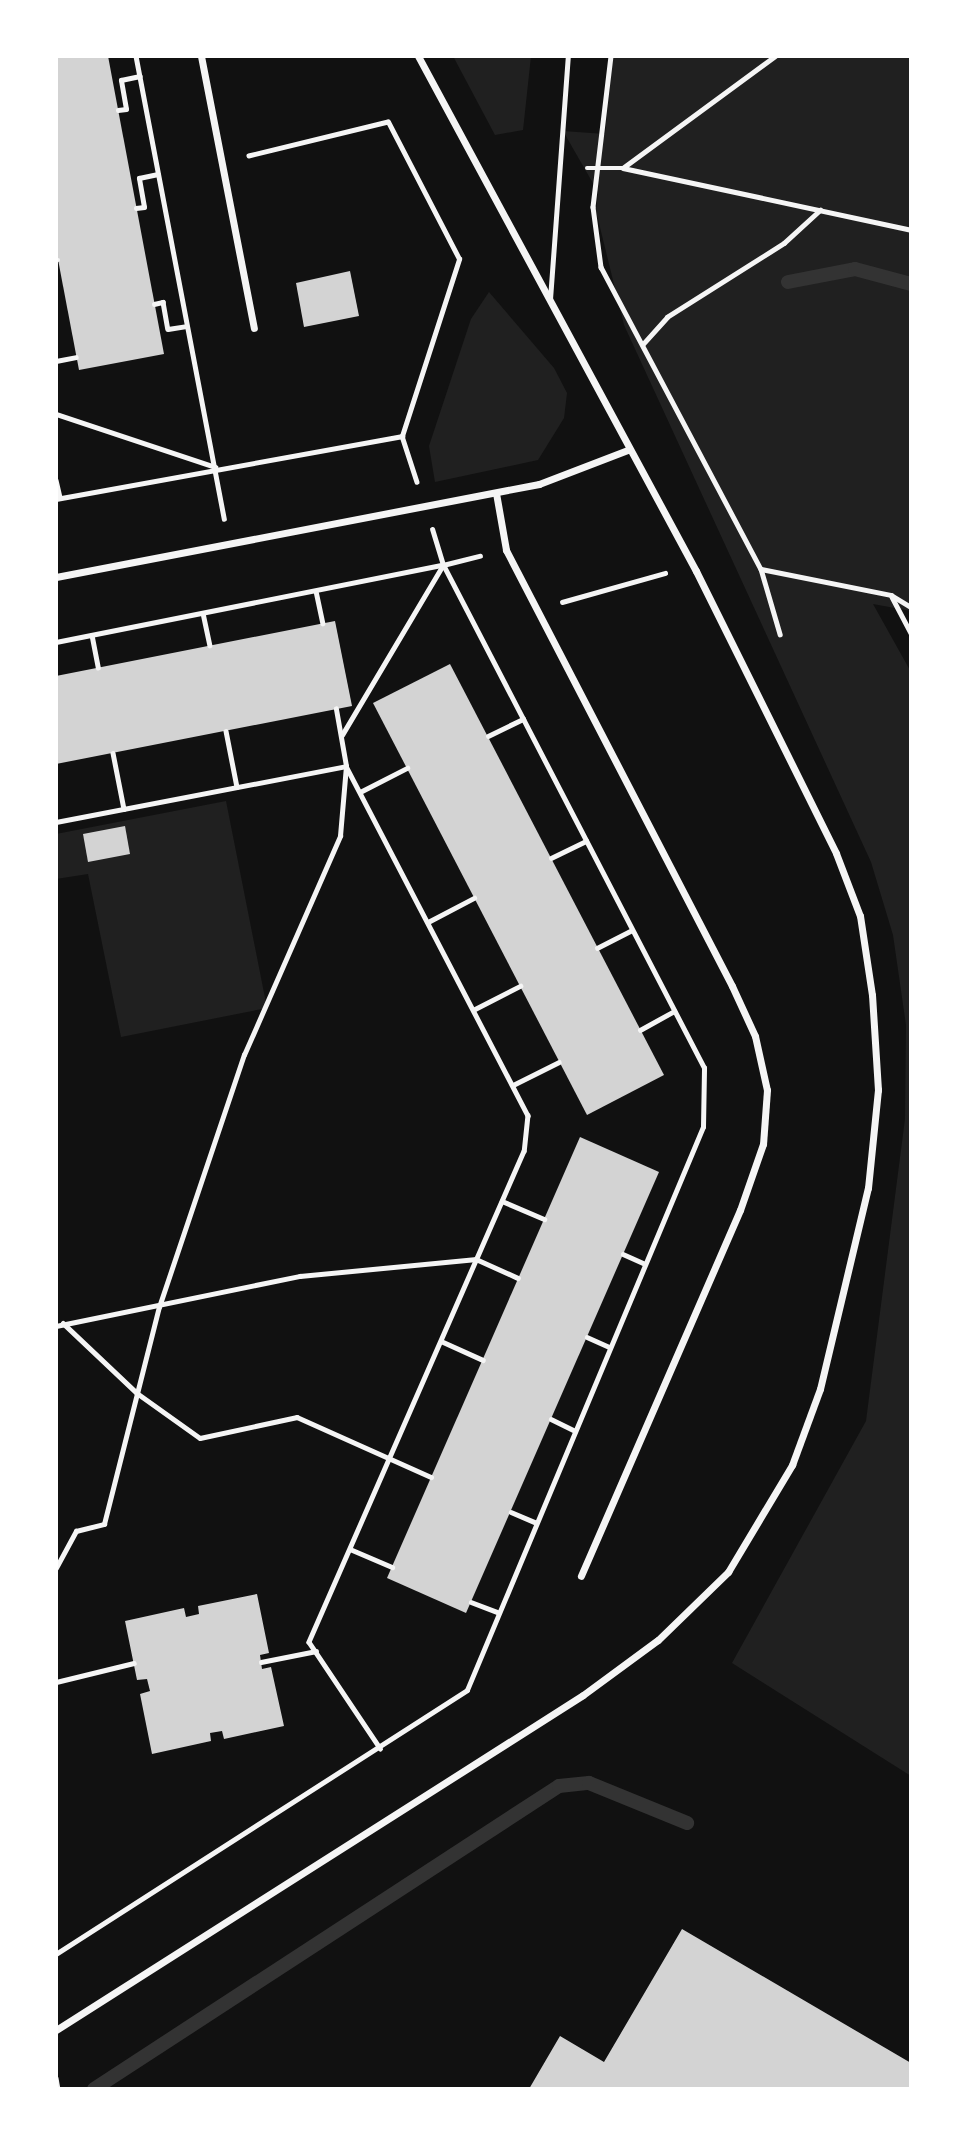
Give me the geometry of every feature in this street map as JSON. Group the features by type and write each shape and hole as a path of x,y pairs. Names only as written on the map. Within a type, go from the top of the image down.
{"street":[{"path":"201,56 254,328"},
{"path":"56,2030 583,1695 658,1640 728,1572 792,1465 820,1389 868,1188 878,1090 860,916 813,800 630,449 418,56"},
{"path":"56,577 496,493 630,449"},
{"path":"496,493 506,550 732,986 755,1036 767,1090 763,1144 740,1210 581,1576"}],"lane":[{"path":"550,302 568,56"},
{"path":"56,1682 134,1663"}],"path":[{"path":"136,56 228,544"},
{"path":"611,56 593,207 601,267 761,569 780,634"},
{"path":"623,168 775,56"},
{"path":"118,110 126,109 121,80 140,76"},
{"path":"56,1954 467,1690 704,1117 704,1068 443,565 402,436 459,259 388,122 222,163"},
{"path":"598,165 623,168 911,230"},
{"path":"136,208 144,207 139,178 158,174"},
{"path":"643,344 667,317 784,243 820,210"},
{"path":"154,304 163,302 168,329 187,326"},
{"path":"56,361 76,357"},
{"path":"56,414 215,467"},
{"path":"56,480 58,498 215,467 402,436"},
{"path":"56,642 316,591 506,550"},
{"path":"341,736 443,565"},
{"path":"761,569 891,595 911,607"},
{"path":"589,590 665,573"},
{"path":"316,591 323,624"},
{"path":"891,595 911,633"},
{"path":"203,612 210,645"},
{"path":"92,635 97,667"},
{"path":"56,1568 76,1531 104,1524 159,1307 244,1055 340,836 346,765 336,709"},
{"path":"488,737 523,719"},
{"path":"226,731 237,787"},
{"path":"113,753 124,809"},
{"path":"56,822 346,765"},
{"path":"346,765 528,1115 524,1151 309,1642 380,1748"},
{"path":"360,792 407,768"},
{"path":"551,858 586,841"},
{"path":"428,922 474,898"},
{"path":"597,948 632,930"},
{"path":"473,1010 520,986"},
{"path":"640,1030 674,1011"},
{"path":"513,1085 559,1062"},
{"path":"502,1201 544,1219"},
{"path":"623,1254 645,1264"},
{"path":"56,1326 300,1276 476,1259 518,1278"},
{"path":"63,1323 137,1393 200,1438 297,1418 431,1477"},
{"path":"587,1337 609,1347"},
{"path":"441,1341 483,1360"},
{"path":"551,1419 574,1430"},
{"path":"511,1512 535,1522"},
{"path":"350,1549 392,1567"},
{"path":"471,1602 497,1612"},
{"path":"261,1662 316,1651"},
{"path":"56,2078 58,2089"}],"shaded area":[{"path":"453,56 531,56 523,130 495,135"},
{"path":"613,56 911,56 911,611 873,604 911,672 911,1776 732,1663 866,1421 905,1119 906,1025 893,935 871,862 624,325 596,211 598,192 563,131 605,134"},
{"path":"489,292 554,368 567,393 564,418 538,460 435,482 429,446 471,319"},
{"path":"226,801 267,1008 121,1037 88,874 56,879 56,834"}],"building":[{"path":"56,56 108,56 164,354 79,370 56,249"},
{"path":"350,271 359,316 304,327 296,283"},
{"path":"335,621 352,706 56,764 56,676"},
{"path":"450,664 664,1075 587,1115 373,703"},
{"path":"125,826 130,854 88,862 83,834"},
{"path":"580,1137 659,1172 466,1613 387,1578"},
{"path":"257,1594 269,1653 260,1655 262,1669 271,1667 284,1726 224,1739 222,1731 210,1733 211,1741 152,1754 140,1694 150,1691 147,1679 137,1680 125,1621 184,1608 186,1617 199,1614 198,1606"},
{"path":"682,1929 911,2063 911,2089 529,2089 560,2036 604,2062"}],"waterway":[{"path":"788,282 855,269 911,284"},
{"path":"94,2089 559,1786 589,1783 687,1823"}]}
